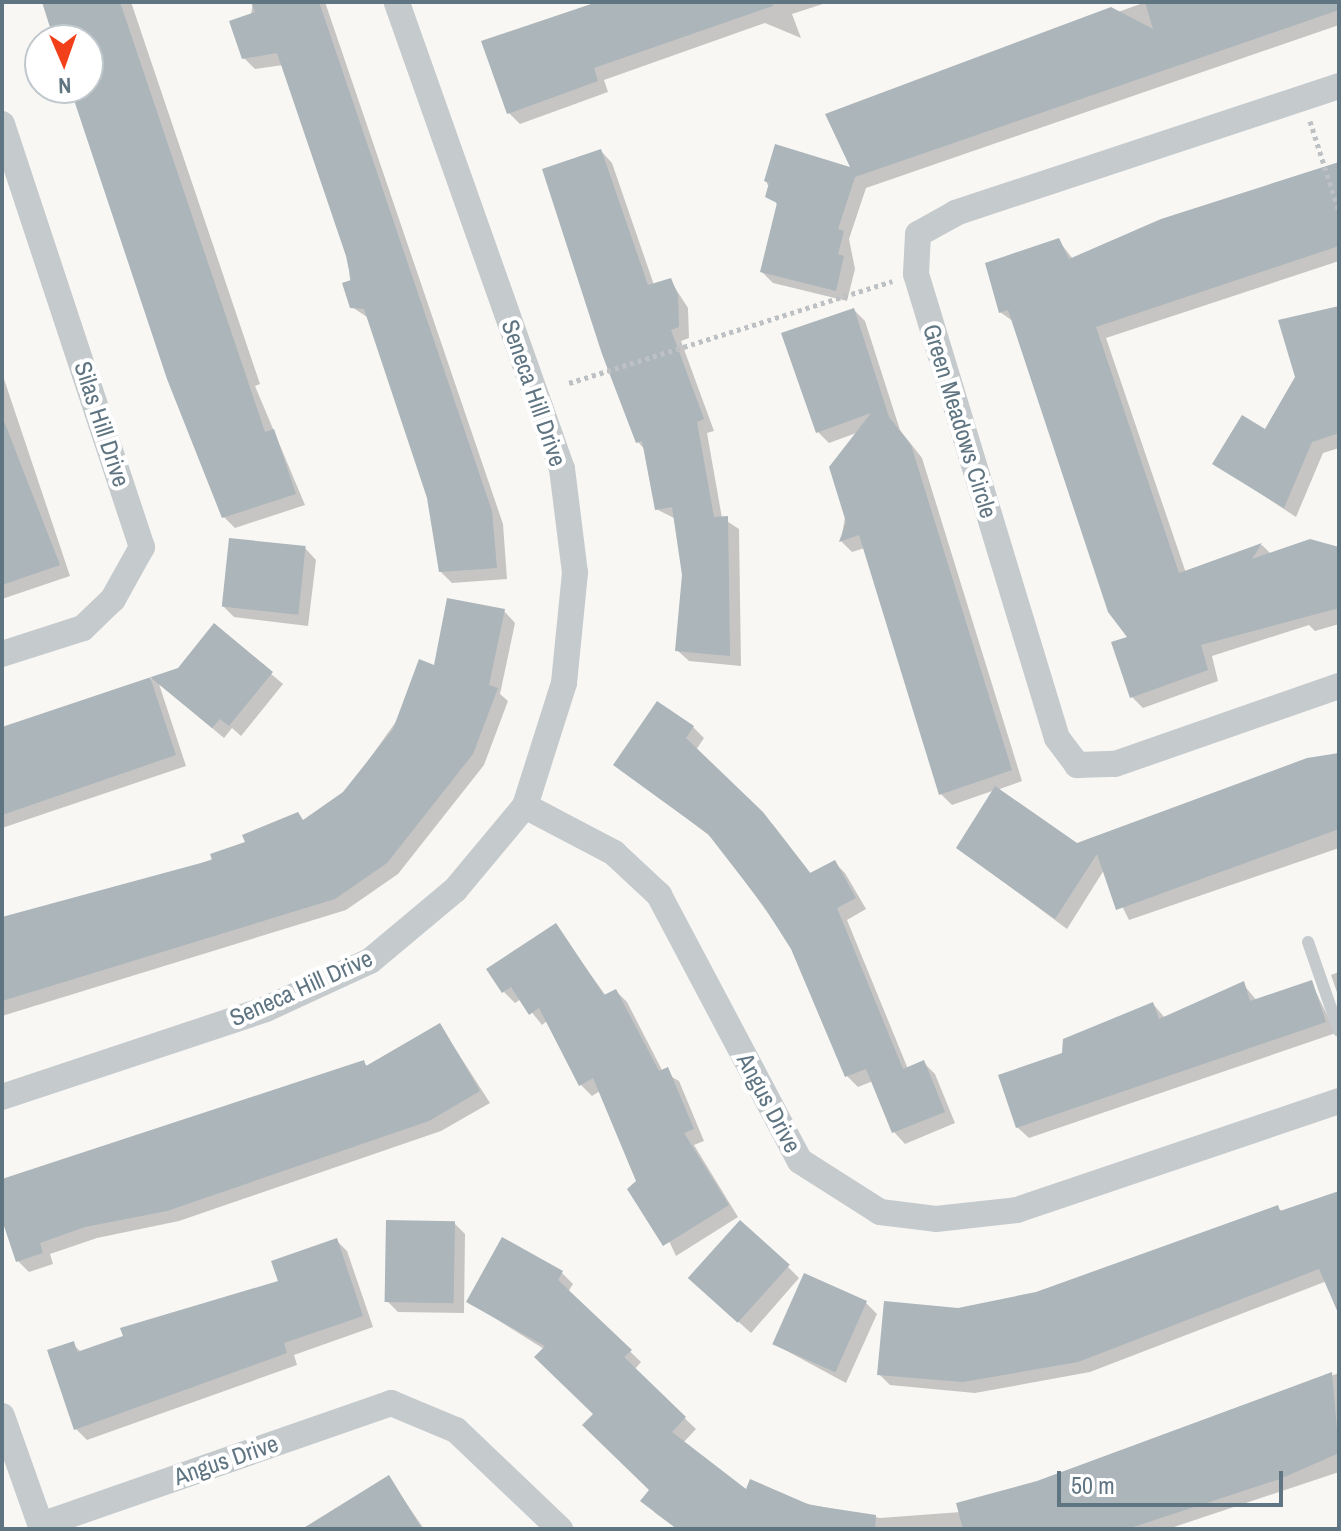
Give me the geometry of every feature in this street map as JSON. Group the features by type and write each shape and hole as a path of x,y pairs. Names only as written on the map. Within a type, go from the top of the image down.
{"street":[{"name":"Seneca Hill Drive","path":"2,1097 266,1009 370,961 455,890 525,806 564,683 575,573 562,469 397,2"},
{"name":"Green Meadows Circle","path":"1339,86 956,213 918,234 916,274 1057,738 1077,765 1115,764 1339,686"},
{"name":"Silas Hill Drive","path":"2,124 142,547 113,599 83,628 2,654"},
{"name":"Angus Drive","path":"525,806 614,853 659,895 800,1161 880,1212 936,1219 1017,1210 1339,1101"},
{"name":"Angus Drive","path":"42,1527 391,1403 456,1430 560,1529"},
{"path":"2,1416 42,1527"}],"lane":[{"path":"1308,942 1339,1031"}],"path":[{"path":"1303,98 1339,212"},
{"path":"569,383 916,274"}],"building":[{"path":"42,2 120,2 265,432 274,429 296,494 222,518 167,379 75,104 104,104 104,24 49,24"},
{"path":"251,2 319,2 492,511 497,568 439,572 427,498 364,309 350,308 342,283 351,280 346,256 277,53 242,59 229,21 255,12"},
{"path":"597,2 772,2 773,6 594,68 598,81 507,114 481,41"},
{"path":"1145,2 1339,2 1339,10 855,177 838,229 844,231 838,254 844,256 836,291 760,272 777,203 765,197 769,183 764,181 775,144 850,167 825,114 1111,7 1153,29"},
{"path":"601,149 648,285 671,278 678,295 679,327 671,330 704,419 697,422 714,517 728,516 730,656 675,651 682,575 672,507 655,510 642,441 636,443 602,354 542,169"},
{"path":"1339,162 1339,246 1096,327 1179,573 1262,543 1252,559 1310,539 1339,547 1339,608 1201,645 1208,670 1130,698 1111,642 1127,637 1108,612 1008,310 999,313 985,263 1059,238 1069,259 1161,219"},
{"path":"1339,306 1339,433 1312,442 1284,508 1212,464 1242,415 1265,429 1295,377 1278,320"},
{"path":"854,308 889,417 911,445 1012,770 939,795 859,535 839,542 846,522 829,467 871,413 816,433 781,333"},
{"path":"2,416 60,565 2,585"},
{"path":"229,538 306,546 298,615 222,607"},
{"path":"447,598 505,609 489,685 498,688 473,754 387,863 335,899 2,1001 2,917 212,860 210,854 245,842 242,835 298,812 303,820 343,792 393,729 419,659 434,665"},
{"path":"214,623 273,672 229,726 220,719 212,728 150,677 178,668"},
{"path":"150,677 176,755 2,815 2,727"},
{"path":"657,701 694,726 686,738 763,812 810,873 835,860 856,898 837,908 903,1069 924,1060 945,1112 892,1133 866,1069 845,1077 791,949 763,905 708,834 613,765"},
{"path":"1339,753 1339,829 1116,910 1097,854 1055,919 956,848 995,786 1077,843 1307,758"},
{"path":"556,923 604,995 616,989 659,1071 668,1067 694,1129 684,1133 729,1205 663,1246 627,1189 636,1181 593,1078 579,1086 539,1008 529,1015 511,987 502,993 486,969"},
{"path":"1312,980 1326,1022 1016,1128 998,1075 1062,1053 1063,1039 1153,1002 1159,1019 1244,981 1250,1001"},
{"path":"440,1023 480,1091 429,1121 167,1211 85,1227 40,1243 43,1253 16,1262 2,1220 2,1179 364,1060 366,1066"},
{"path":"1339,1191 1339,1315 1319,1269 1078,1362 963,1382 877,1375 884,1301 958,1308 1036,1292 1278,1205 1280,1211"},
{"path":"386,1220 455,1221 454,1303 385,1302"},
{"path":"740,1220 790,1265 738,1323 688,1278"},
{"path":"502,1237 563,1271 558,1280 632,1350 624,1357 686,1417 672,1432 746,1489 750,1479 810,1505 876,1515 875,1529 677,1529 640,1501 649,1490 582,1425 593,1414 534,1357 545,1346 466,1302"},
{"path":"337,1238 363,1316 284,1343 287,1353 74,1430 47,1350 74,1341 77,1352 123,1336 120,1328 278,1281 271,1261"},
{"path":"804,1273 867,1301 835,1372 772,1344"},
{"path":"1332,1372 1339,1453 1280,1479 1127,1529 963,1529 956,1503 1037,1481"},
{"path":"389,1475 422,1529 302,1529"}]}
